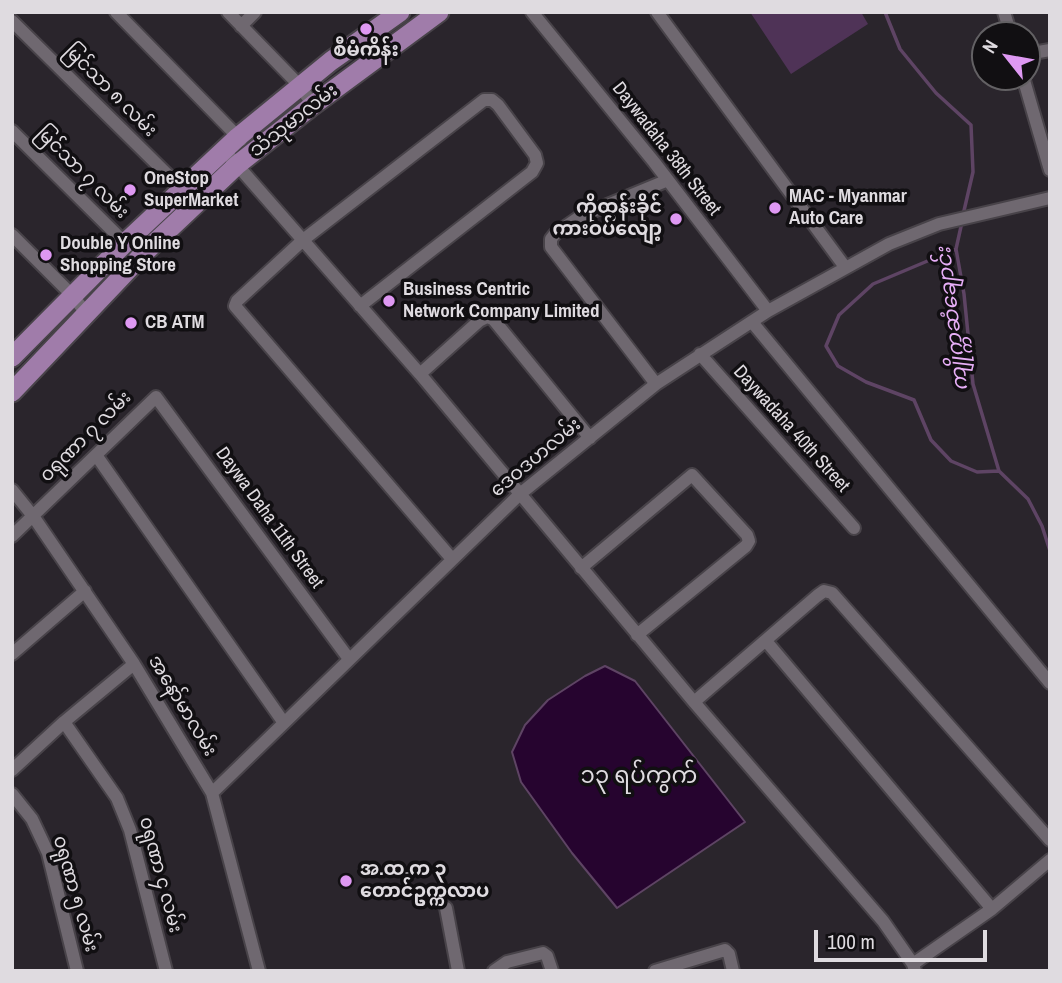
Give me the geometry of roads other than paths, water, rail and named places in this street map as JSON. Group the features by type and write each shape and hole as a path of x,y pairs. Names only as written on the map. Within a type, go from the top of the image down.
{"main road":[{"name":"သံသုမာလမ်း","path":"13,354 181,188 300,86 401,12"},
{"name":"သံသုမာလမ်း","path":"12,391 196,202 313,105 439,12"}],"street":[{"path":"12,19 16,12"},
{"path":"116,12 245,159 303,240 420,374 637,635 883,921 914,967 992,909 1050,860"},
{"path":"229,12 300,86 313,105"},
{"path":"241,26 255,12"},
{"path":"401,12 416,29"},
{"name":"Daywadaha 38th Street","path":"532,12 668,180 768,312"},
{"path":"657,12 845,267"},
{"name":"မြင်သာ ၈ လမ်း","path":"12,19 181,188"},
{"path":"1027,91 1050,170"},
{"path":"360,306 532,172 537,163 535,155 492,100 484,100 303,240 237,301 235,306 452,559"},
{"name":"မြင်သာ ၇ လမ်း","path":"12,131 125,243"},
{"path":"231,144 245,159"},
{"path":"656,384 551,247 551,239 560,229 582,216 668,180"},
{"name":"ဒေဝဒဟလမ်း","path":"212,793 520,494 656,384 768,312 888,244 939,225 1050,198"},
{"path":"12,235 72,295 86,313"},
{"path":"420,374 479,321 487,317 493,319 590,438"},
{"path":"752,322 1050,683"},
{"name":"Daywadaha 40th Street","path":"700,355 854,528"},
{"name":"၀ရုဏာ ၇ လမ်း","path":"12,536 153,398 158,399"},
{"name":"Daywa Daha 11th Street","path":"158,399 349,659"},
{"path":"96,455 284,723"},
{"path":"581,568 692,475 747,535 749,541 746,546 637,635"},
{"name":"အနော်မာလမ်း","path":"12,490 85,590 134,664 212,793 259,971"},
{"path":"12,653 85,590"},
{"path":"694,702 824,591 832,593 1050,840"},
{"path":"766,641 992,909"},
{"path":"12,770 64,722 134,664"},
{"name":"၀ရုဏာ ၄ လမ်း","path":"64,722 117,797 130,830 166,971"},
{"name":"၀ရုဏာ ၅ လမ်း","path":"12,794 32,819 48,853 77,971"},
{"path":"446,908 458,971"},
{"path":"655,971 725,950 729,954 733,971"},
{"path":"494,971 507,962 543,953 547,956 552,971"}],"waterway":[{"name":"ကျိုက္ကဆံချောင်း","path":"885,12 900,49 936,93 971,125 973,172 963,215"},
{"name":"ကျိုက္ကဆံချောင်း","path":"962,222 956,249 964,294 973,384 999,471 1028,499 1042,526 1050,551"},
{"path":"956,249 873,284 839,315 826,346 838,366 866,382 914,400 931,440 951,461 977,472 999,471"}],"place":[{"name":"စီမံကိန်း","path":"366,29"},
{"name":"OneStop SuperMarket","path":"130,190"},
{"name":"MAC - Myanmar Auto Care","path":"775,208"},
{"name":"ကိုထွန်းခိုင် ကားဝပ်လျော့","path":"676,219"},
{"name":"Double Y Online Shopping Store","path":"46,255"},
{"name":"Business Centric Network Company Limited","path":"389,301"},
{"name":"CB ATM","path":"131,323"},
{"name":"အ.ထ.က ၃ တောင်ဥက္ကလာပ","path":"346,881"}],"district":[{"name":"၁၃ ရပ်ကွက်","path":"639,777"}]}
